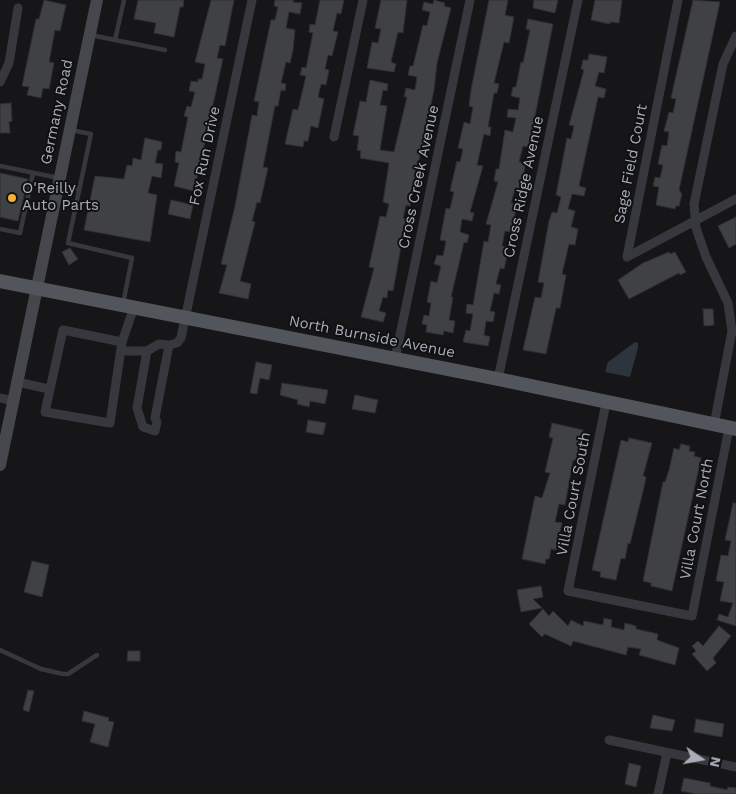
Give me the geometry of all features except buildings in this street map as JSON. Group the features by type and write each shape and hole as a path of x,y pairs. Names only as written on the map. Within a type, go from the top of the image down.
{"main road":[{"name":"Germany Road","path":"1,458 97,0"},
{"name":"North Burnside Avenue","path":"0,281 498,379 733,429"}],"street":[{"name":"Fox Run Drive","path":"169,345 180,341 252,0"},
{"path":"334,137 363,0"},
{"name":"Cross Creek Avenue","path":"395,359 470,0"},
{"name":"Cross Ridge Avenue","path":"498,379 578,0"},
{"name":"Sage Field Court","path":"678,0 627,257 736,199"},
{"path":"0,82 9,62 18,8"},
{"path":"714,425 734,333 728,303 702,248 695,221 696,193 723,64 736,36"},
{"path":"128,306 121,346 110,423 44,412 63,330 121,346 147,351 159,344 169,345 154,418 157,422 155,431 143,428 137,408 147,351"},
{"path":"17,382 48,389"},
{"path":"0,398 13,401"},
{"name":"Villa Court South","path":"606,403 568,591 692,616"},
{"name":"Villa Court North","path":"692,616 733,429"},
{"path":"609,740 736,767"},
{"path":"658,794 667,753"}],"lane":[{"path":"115,40 124,0"},
{"path":"90,34 165,50"},
{"path":"70,130 91,134 68,243 132,258 128,306"},
{"path":"0,166 33,173 79,189"},
{"path":"0,230 20,233 33,173"},
{"path":"0,650 41,669 63,674 68,674 97,655"}],"shaded area":[{"path":"635,342 638,343 638,348 630,377 605,372 608,362"}],"place":[{"name":"O'Reilly Auto Parts","path":"12,198"}]}
